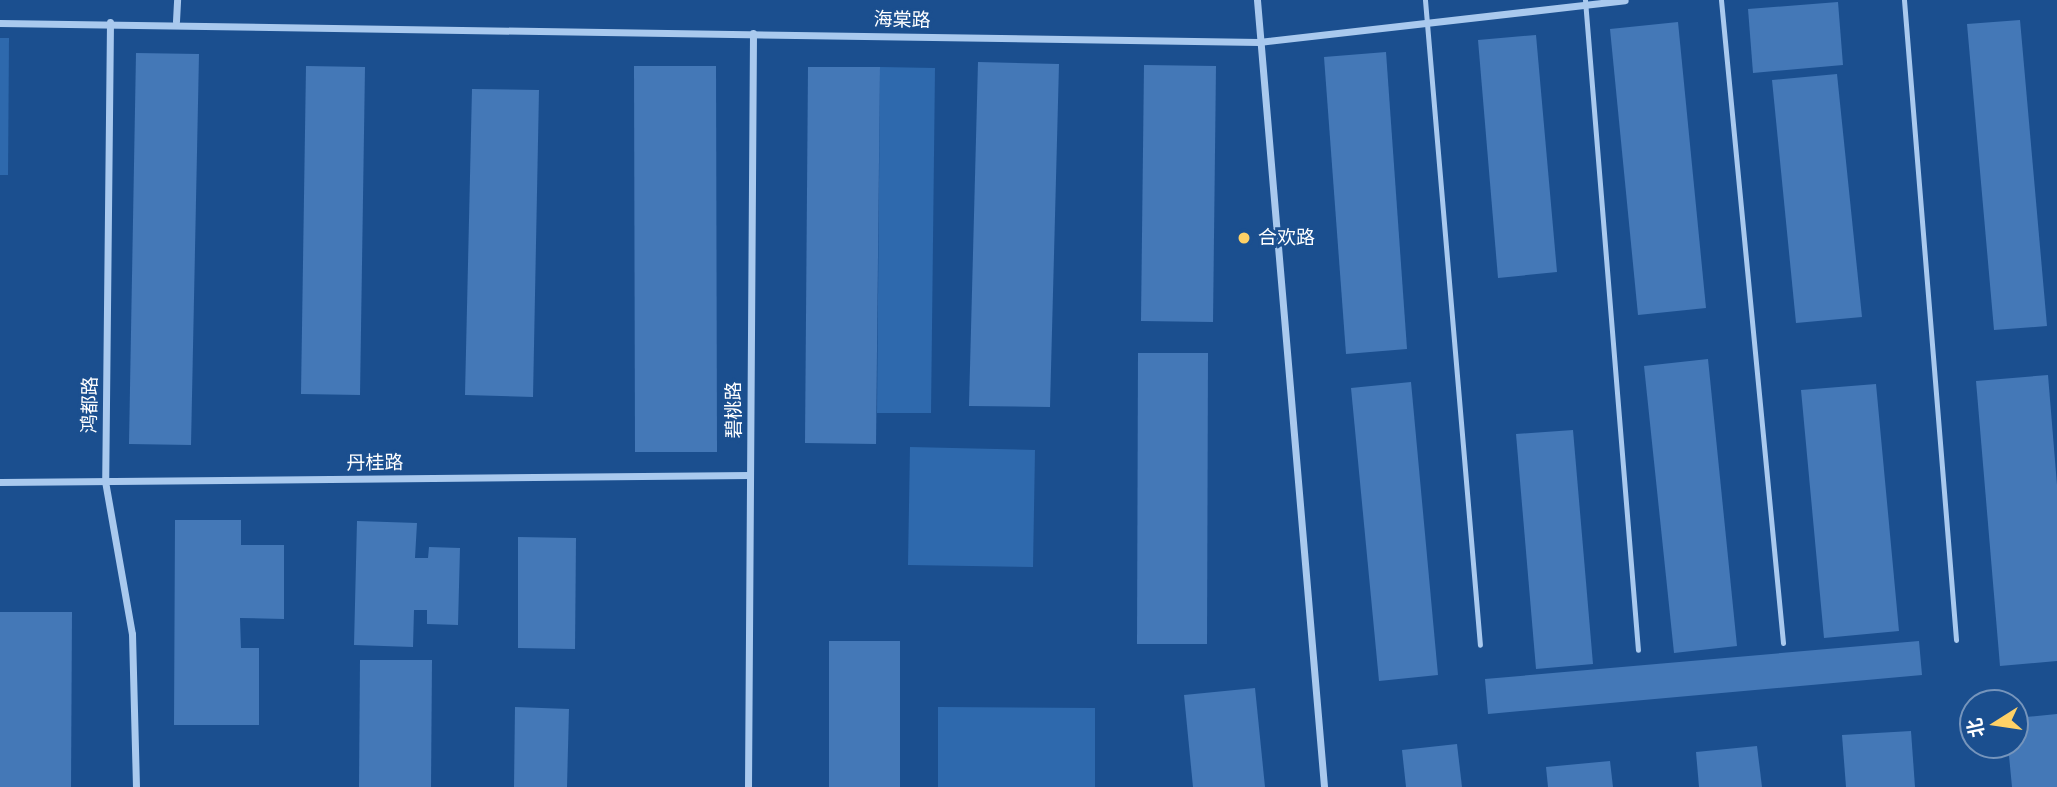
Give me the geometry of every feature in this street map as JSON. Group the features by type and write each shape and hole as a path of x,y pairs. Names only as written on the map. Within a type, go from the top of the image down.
{"street":[{"path":"176,21 177,0"},
{"path":"1257,0 1324,787"},
{"name":"海棠路","path":"0,23 176,21 1259,42 1585,2 1625,0"},
{"name":"鸿都路","path":"110,22 105,481 132,634 136,787"},
{"name":"碧桃路","path":"748,787 753,33"},
{"name":"丹桂路","path":"0,482 750,475"}],"lane":[{"path":"1425,0 1480,645"},
{"path":"1721,0 1783,643"},
{"path":"1904,0 1956,640"},
{"path":"1585,2 1638,650"}],"shaded area":[{"path":"0,38 9,38 8,175 0,175"},
{"path":"880,67 935,68 931,413 877,413"},
{"path":"910,447 1035,450 1033,567 908,565"},
{"path":"938,707 1095,708 1095,787 938,787"}],"building":[{"path":"1838,2 1843,65 1753,73 1748,9"},
{"path":"2020,20 2047,326 1994,330 1967,24"},
{"path":"1678,22 1706,308 1638,315 1610,29"},
{"path":"1536,35 1557,272 1498,278 1478,40"},
{"path":"1386,52 1407,349 1346,354 1324,57"},
{"path":"136,53 199,54 191,445 129,444"},
{"path":"978,62 1059,64 1050,407 969,406"},
{"path":"1144,65 1216,66 1213,322 1141,321"},
{"path":"306,66 365,67 360,395 301,394"},
{"path":"634,66 716,66 717,452 635,452"},
{"path":"808,67 880,67 876,444 805,443"},
{"path":"1837,74 1862,317 1796,323 1772,80"},
{"path":"472,89 539,90 533,397 465,395"},
{"path":"1138,353 1208,353 1207,644 1137,644"},
{"path":"1708,359 1737,646 1674,653 1644,366"},
{"path":"2048,375 2057,485 2057,661 2000,666 1976,381"},
{"path":"1411,382 1438,675 1379,681 1351,388"},
{"path":"1876,384 1899,631 1824,638 1801,390"},
{"path":"1573,430 1593,664 1536,669 1516,434"},
{"path":"175,520 241,520 241,545 284,545 284,619 240,618 241,648 259,648 259,725 174,725"},
{"path":"357,521 417,523 415,558 428,558 429,547 460,548 458,625 427,624 427,610 414,610 413,647 354,645"},
{"path":"518,537 576,538 575,649 518,648"},
{"path":"0,612 72,612 71,787 0,787"},
{"path":"829,641 900,641 900,787 829,787"},
{"path":"1919,641 1922,675 1488,714 1485,679"},
{"path":"360,660 432,660 431,787 359,787"},
{"path":"1255,688 1265,787 1193,787 1184,695"},
{"path":"515,707 569,709 567,787 514,787"},
{"path":"2057,714 2057,787 2012,787 2009,759 2029,759 2029,717"},
{"path":"1911,731 1915,787 1846,787 1842,735"},
{"path":"1457,744 1462,787 1406,787 1402,750"},
{"path":"1757,746 1762,787 1699,787 1696,752"},
{"path":"1610,761 1613,787 1548,787 1546,767"}],"place":[{"name":"合欢路","path":"1244,238"}]}
